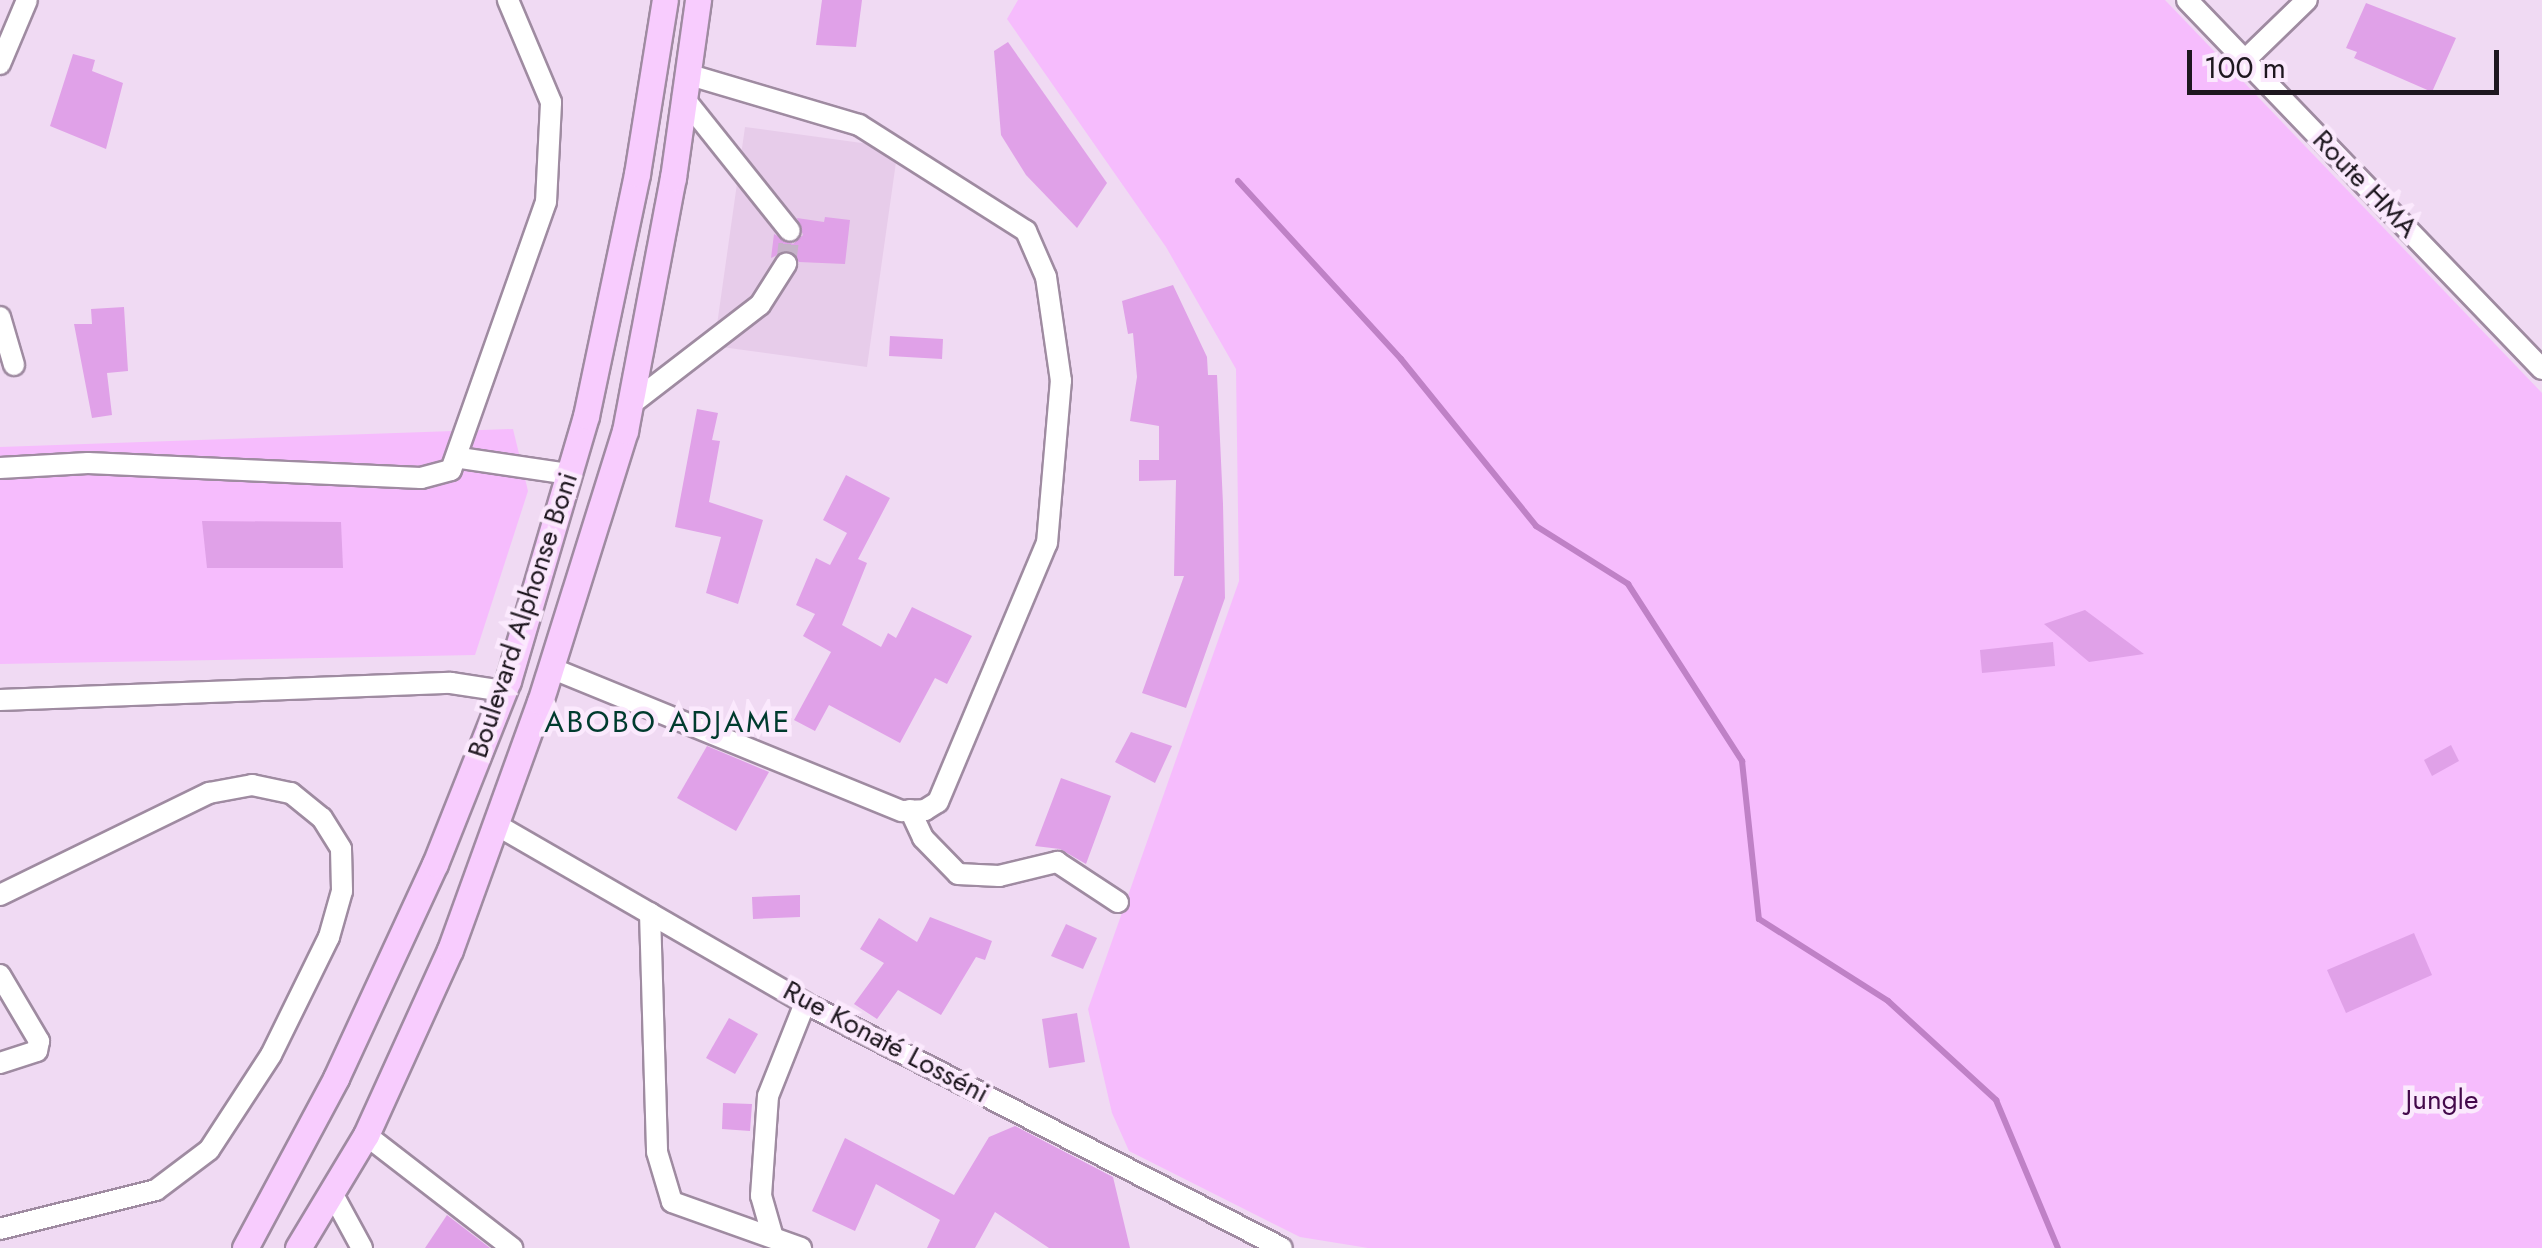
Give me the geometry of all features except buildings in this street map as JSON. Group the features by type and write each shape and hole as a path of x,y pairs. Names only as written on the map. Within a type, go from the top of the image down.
{"main road":[{"name":"Boulevard Alphonse Boni","path":"245,1248 336,1078 435,864 504,691 570,474 637,174 665,0"},
{"name":"Boulevard Alphonse Boni","path":"298,1248 366,1134 450,950 551,668 630,405 698,0"}],"street":[{"path":"0,64 26,0"},
{"path":"0,468 88,464 421,478 451,470 461,458 546,202 553,136 551,102 508,0"},
{"name":"Route HMA","path":"2187,0 2542,369"},
{"path":"2245,60 2308,0"},
{"path":"685,85 790,231"},
{"path":"551,668 910,810 938,802 1047,542 1061,381 1040,251 1026,231 859,125 685,85"},
{"path":"630,405 760,305 786,264"},
{"path":"0,317 14,365"},
{"path":"461,458 570,474"},
{"path":"0,700 451,683 504,691"},
{"path":"0,894 208,792 252,784 290,792 322,818 341,849 342,891 329,937 271,1055 209,1150 156,1190 0,1229"},
{"path":"910,810 923,838 958,874 999,876 1057,862 1118,902"},
{"name":"Rue Konaté Losséni","path":"495,824 804,1003 1282,1248"},
{"path":"650,912 656,1152 672,1202 772,1234 801,1248"},
{"path":"0,976 39,1041 37,1051 0,1062"},
{"path":"772,1234 761,1196 768,1096 804,1003"},
{"path":"366,1134 512,1248"},
{"path":"331,1191 362,1248"}],"shaded area":[{"path":"745,127 898,148 867,367 714,346"}],"green space":[{"name":"Jungle","path":"1018,0 2165,0 2542,393 2542,1248 1368,1248 1300,1237 1129,1151 1112,1113 1088,1009 1239,581 1236,369 1166,247 1007,19"},
{"path":"513,429 528,491 475,655 0,664 0,447"}],"waterway":[{"path":"1238,181 1401,359 1536,526 1628,584 1742,761 1759,919 1888,1001 1996,1100 2058,1248"}],"tunnel":[{"path":"786,264 790,231"}],"district":[{"name":"ABOBO ADJAME","path":"668,722"}]}
